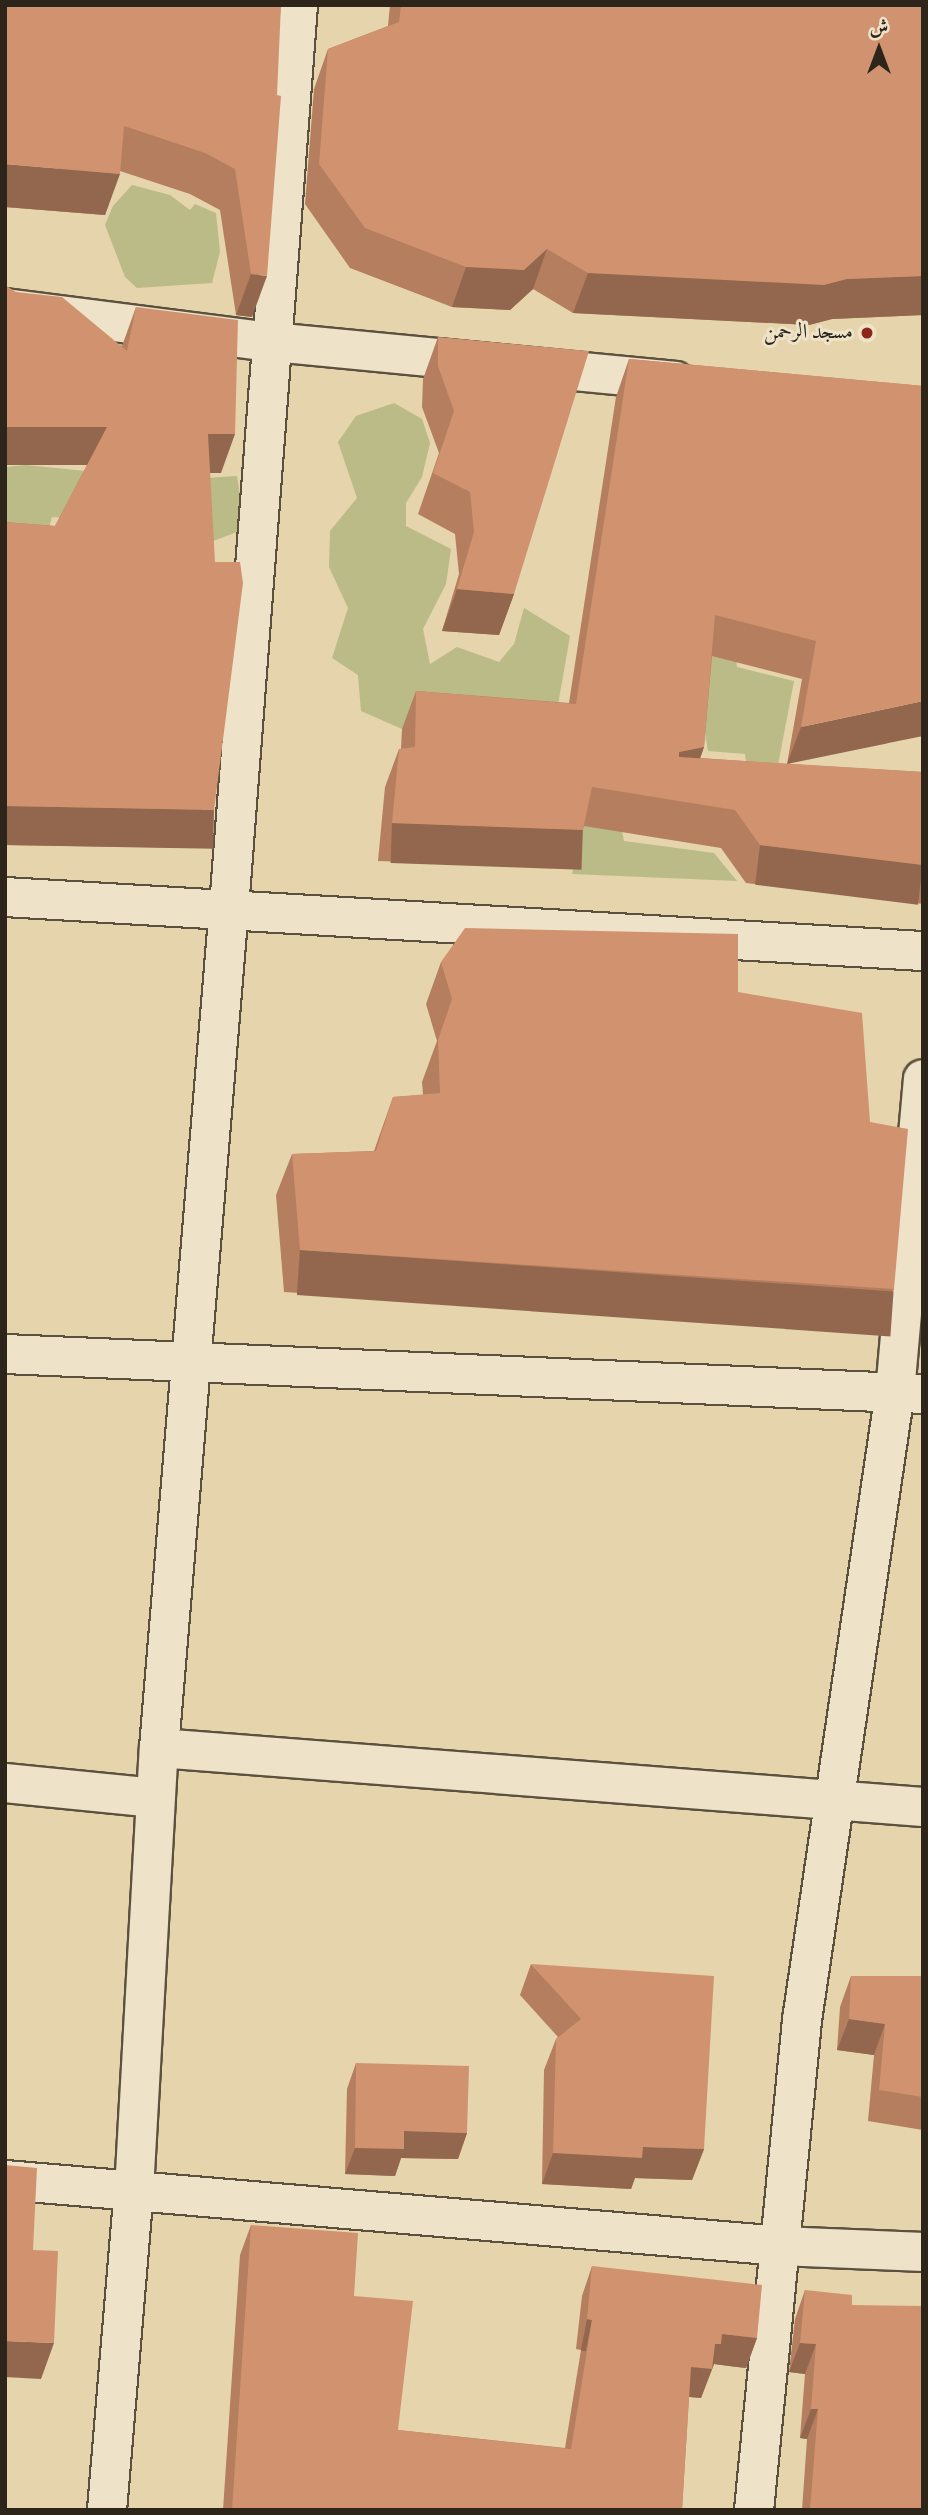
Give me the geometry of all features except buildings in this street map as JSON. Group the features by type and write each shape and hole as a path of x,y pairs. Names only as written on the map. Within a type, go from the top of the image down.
{"street":[{"path":"107,2510 134,2191 155,1798 193,1360 298,5"},
{"path":"5,307 272,342 715,385"},
{"path":"5,897 229,908 923,951"},
{"path":"754,2510 782,2246 802,2020 834,1801 909,1393 923,1079"},
{"path":"5,1354 193,1360 909,1393"},
{"path":"159,1748 923,1807"},
{"path":"5,1783 155,1798"},
{"path":"5,2180 782,2246 923,2252"}],"green space":[{"path":"132,185 170,195 190,210 195,204 216,213 220,252 212,283 137,288 125,277 105,225 113,206"},
{"path":"394,403 422,419 430,443 422,477 406,503 406,526 451,549 446,584 423,629 430,664 457,647 499,662 514,644 524,608 570,636 551,745 402,729 361,711 358,675 332,658 348,608 329,567 330,531 357,498 338,442 356,416"},
{"path":"26,465 175,480 237,476 243,516 237,532 205,544 203,527 52,517 45,543 5,553 5,467"},
{"path":"685,617 736,658 737,667 794,681 776,776 747,769 745,754 708,751"},
{"path":"585,821 620,821 624,841 714,853 737,881 572,874"}],"place":[{"name":"مسجد الرحمن","path":"867,333"}]}
